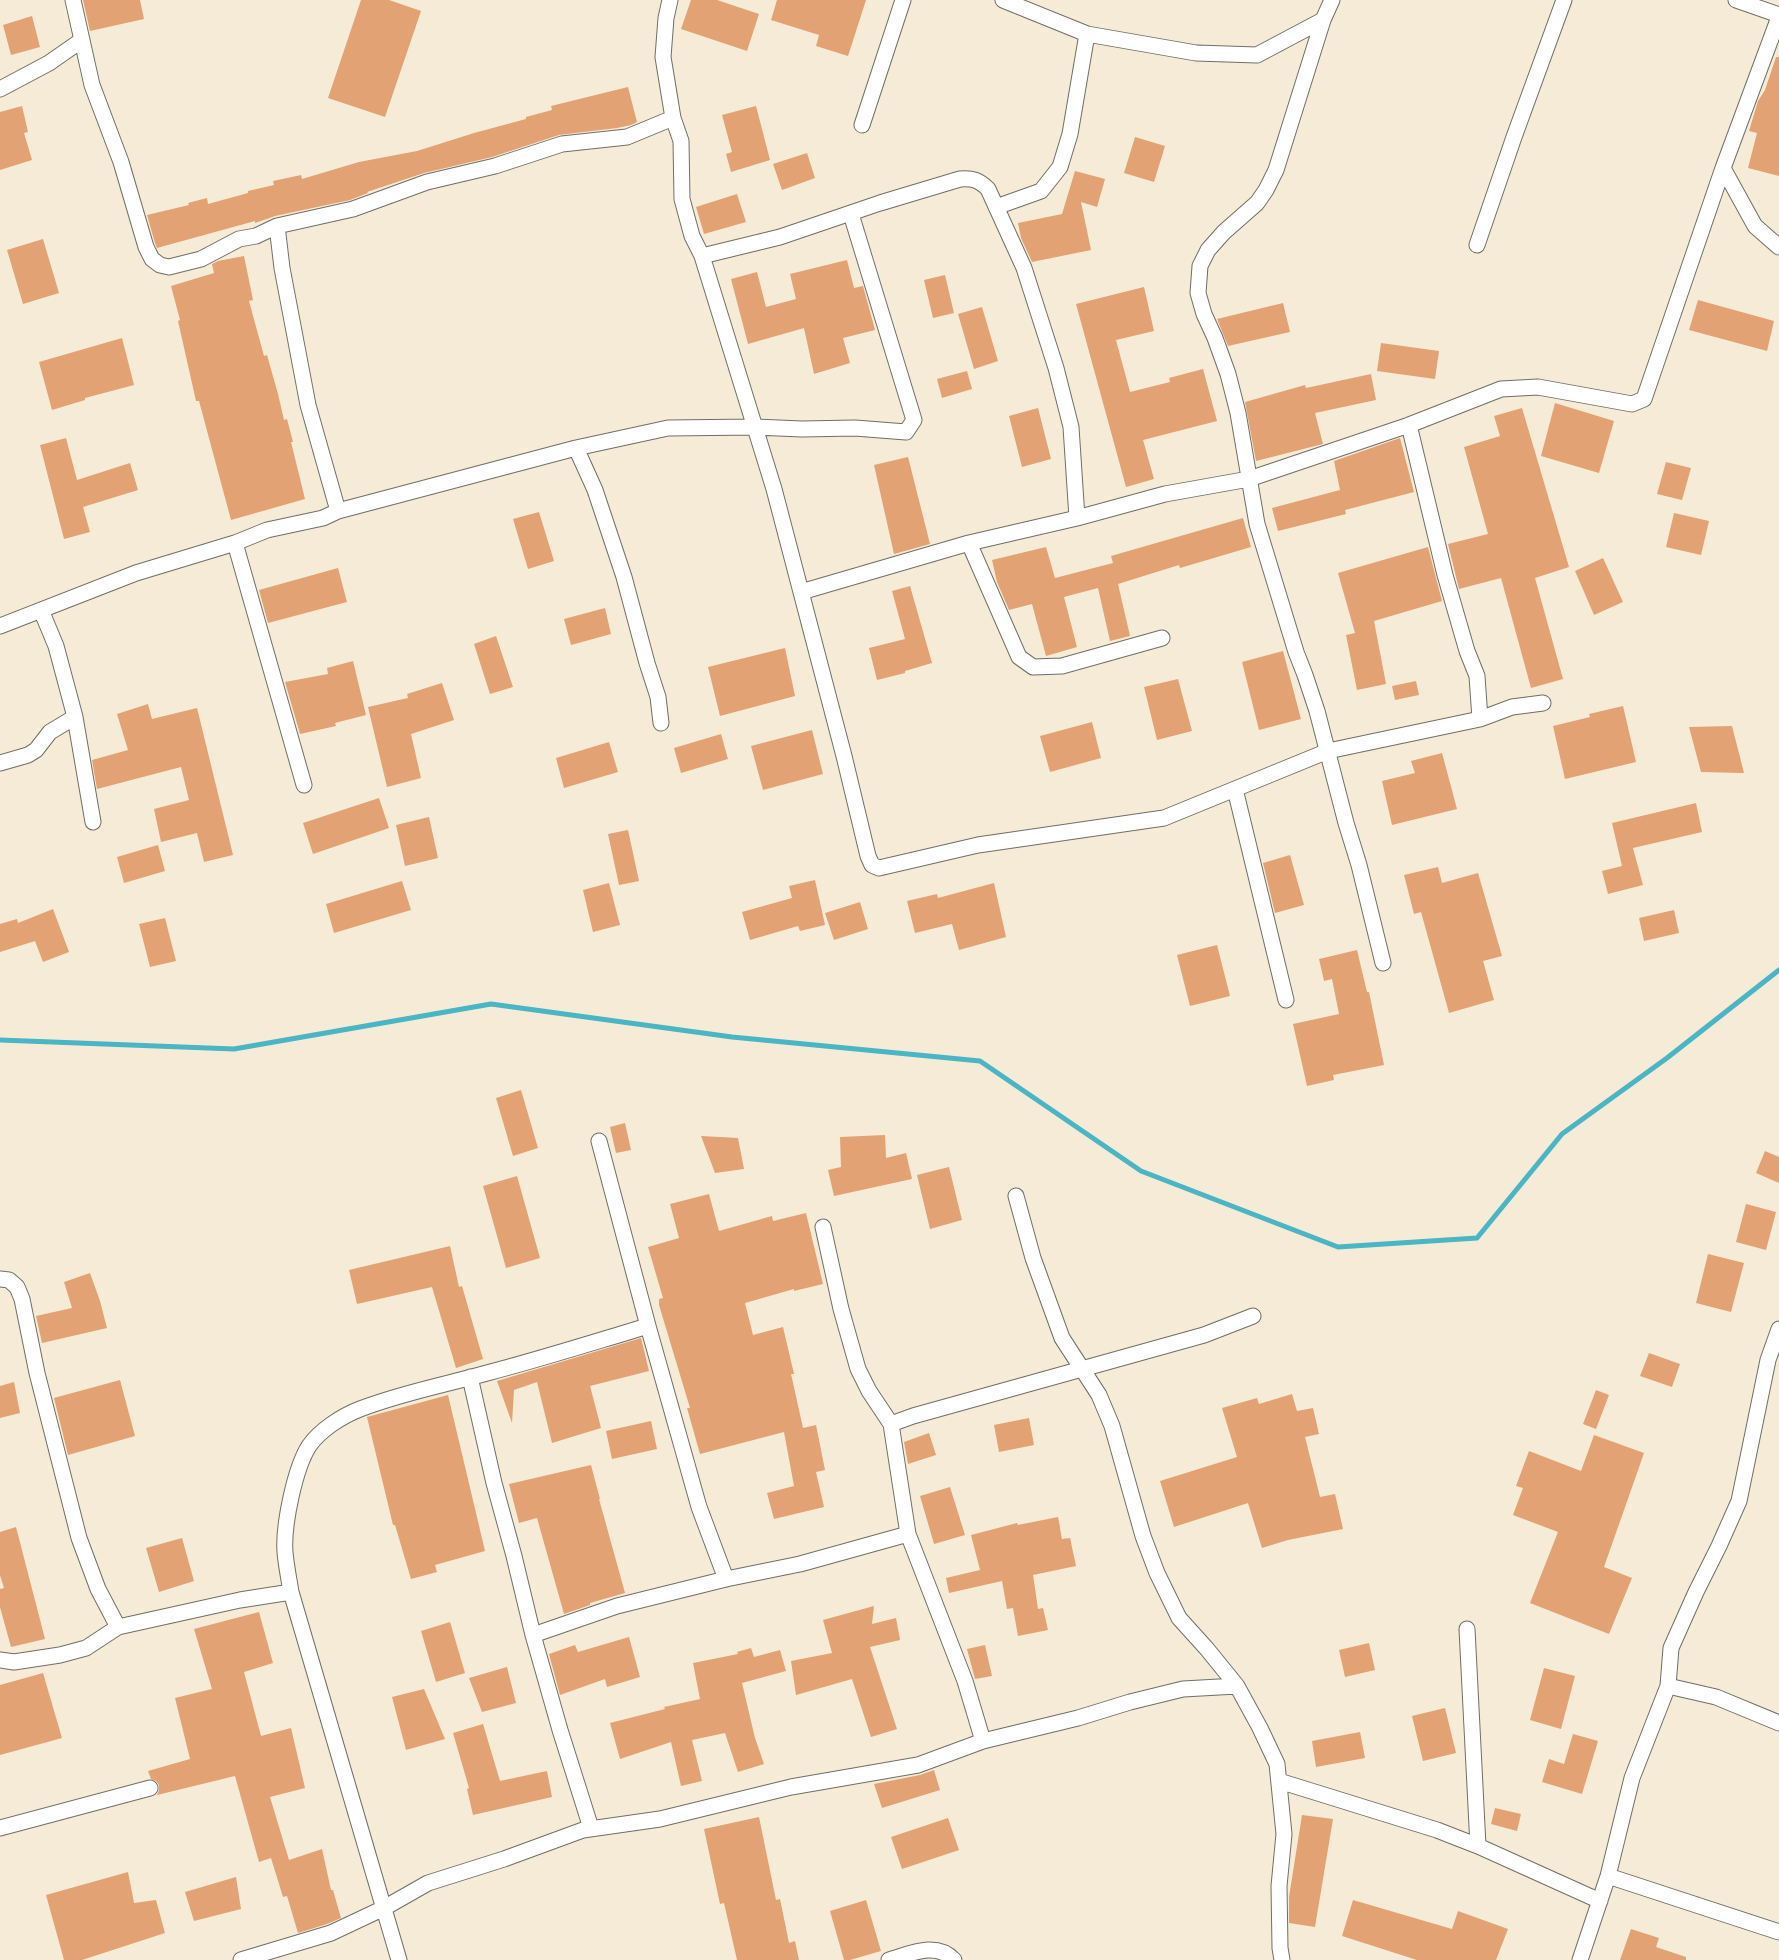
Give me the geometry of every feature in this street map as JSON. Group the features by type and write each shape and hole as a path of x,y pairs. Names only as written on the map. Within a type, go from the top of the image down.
{"street":[{"path":"73,0 93,85 121,162 146,247 152,259 160,265 169,267 201,259 239,239 256,236 277,226 353,209 427,183 495,166 562,144 627,137 673,118"},
{"path":"670,0 663,57 673,118 681,141 682,199 692,236 702,256 774,489 872,865 879,868 978,845 1164,818 1328,751 1480,719 1512,707 1543,703"},
{"path":"862,125 903,0"},
{"path":"1003,0 1088,34 1196,53 1257,55 1323,20"},
{"path":"1332,0 1323,20 1276,170 1257,203 1208,250 1200,266 1198,294 1228,374 1238,413 1261,535 1328,751 1383,963"},
{"path":"1477,245 1564,0"},
{"path":"801,592 969,543 1077,519 1165,494 1249,479 1409,425 1501,389 1538,387 1632,404 1644,399 1723,168 1779,16 1736,0"},
{"path":"996,207 1041,191 1060,167 1070,134 1088,34"},
{"path":"0,89 49,63 82,40"},
{"path":"1723,168 1755,226 1779,247"},
{"path":"702,256 780,237 960,179 973,178 981,182 988,189 1024,268 1069,417 1077,519"},
{"path":"0,620 0,626 136,573 235,543 267,530 323,518 338,511 576,448 668,428 855,428 906,432 914,420 851,214"},
{"path":"277,226 282,268 308,405 338,511"},
{"path":"1409,425 1445,575 1467,651 1477,676 1480,719"},
{"path":"576,448 595,490 624,577 657,697 661,723"},
{"path":"235,543 304,784"},
{"path":"969,543 1019,657 1033,666 1062,666 1162,638"},
{"path":"42,610 56,646 75,717 93,822"},
{"path":"0,763 28,755 36,750 50,732 75,717"},
{"path":"1235,789 1286,1000"},
{"path":"599,1141 699,1507 726,1579"},
{"path":"1016,1196 1047,1300 1062,1338 1099,1395 1112,1426 1143,1536 1157,1573 1179,1618 1208,1648 1237,1686 1277,1764 1284,1834 1279,1886 1282,1960"},
{"path":"823,1227 841,1309 858,1370 891,1424 908,1534 965,1682 983,1741"},
{"path":"0,1278 9,1280 17,1287 22,1299 37,1373 79,1538 98,1589 118,1628"},
{"path":"891,1424 1081,1368 1204,1335 1253,1316"},
{"path":"399,1960 291,1592 285,1550 290,1504 297,1474 309,1447 320,1434 358,1410 395,1397 648,1326"},
{"path":"1580,1960 1608,1876 1632,1778 1668,1686 1671,1648 1739,1501 1768,1360 1779,1329"},
{"path":"471,1377 494,1483 533,1635 591,1828"},
{"path":"533,1635 617,1606 726,1579 800,1564 908,1534"},
{"path":"0,1660 14,1662 60,1655 86,1648 118,1628 240,1600 291,1592"},
{"path":"1467,1629 1478,1846"},
{"path":"241,1960 331,1933 384,1908 428,1883 591,1828 660,1819 791,1787 918,1765 983,1741 1078,1718 1130,1702 1183,1689 1237,1686"},
{"path":"1668,1686 1716,1697 1779,1723"},
{"path":"1279,1781 1437,1830 1600,1901"},
{"path":"0,1828 150,1788"},
{"path":"1608,1876 1779,1932"},
{"path":"889,1960 926,1950 944,1952 954,1960"}],"building":[{"path":"83,0 140,0 144,19 90,31"},
{"path":"361,0 389,0 421,11 385,117 328,98"},
{"path":"691,0 717,0 759,14 747,51 681,29"},
{"path":"777,0 866,0 848,56 816,46 819,35 771,20"},
{"path":"32,16 40,47 11,55 3,25"},
{"path":"1776,57 1779,57 1779,176 1748,168 1757,133 1749,131 1758,101 1765,90"},
{"path":"628,87 637,122 631,125 559,135 492,157 424,173 350,200 275,216 157,248 155,243 147,215 189,205 188,203 207,198 208,204 274,185 273,181 301,175 302,179 359,162 417,151 526,119 526,117 552,110 551,106"},
{"path":"22,106 28,132 24,133 32,160 0,170 0,112"},
{"path":"756,106 770,160 731,172 726,154 732,152 722,115"},
{"path":"1135,137 1165,146 1154,182 1124,173"},
{"path":"807,153 815,178 782,190 773,164"},
{"path":"1075,171 1105,179 1097,207 1081,202 1091,250 1032,262 1021,238 1018,223 1062,214"},
{"path":"737,194 746,222 704,234 696,207"},
{"path":"43,239 59,293 23,304 7,250"},
{"path":"244,256 253,300 249,301 264,356 267,355 284,420 287,419 305,499 231,520 199,401 196,401 171,286 214,273 212,264 218,261"},
{"path":"847,260 854,288 863,286 875,330 843,338 850,363 814,374 804,328 748,344 731,279 757,272 766,307 796,299 790,274"},
{"path":"945,275 954,313 933,318 924,280"},
{"path":"1144,287 1154,331 1116,340 1130,392 1170,382 1169,378 1203,369 1217,421 1143,440 1154,479 1126,487 1076,304"},
{"path":"1698,300 1774,321 1767,351 1689,330"},
{"path":"1283,303 1290,332 1228,346 1217,319"},
{"path":"982,307 998,361 974,369 958,314"},
{"path":"122,338 134,385 85,398 85,400 52,410 39,362"},
{"path":"1381,343 1439,351 1435,379 1377,371"},
{"path":"967,371 972,389 942,398 937,379"},
{"path":"1371,374 1376,400 1315,413 1323,444 1256,461 1245,402 1305,385 1306,388"},
{"path":"1555,403 1614,421 1599,473 1541,456"},
{"path":"1038,408 1051,459 1022,467 1009,416"},
{"path":"1522,408 1569,567 1535,578 1563,679 1531,688 1501,578 1459,589 1448,544 1488,534 1464,447 1500,436 1494,416"},
{"path":"66,438 77,480 130,463 138,490 83,507 90,532 64,539 40,445"},
{"path":"1400,438 1414,492 1345,510 1346,514 1278,531 1272,508 1340,490 1334,461"},
{"path":"908,457 930,544 894,554 874,465"},
{"path":"1666,462 1691,468 1682,500 1657,494"},
{"path":"539,512 554,561 528,569 513,519"},
{"path":"1674,513 1709,521 1701,555 1666,547"},
{"path":"1243,518 1251,547 1180,568 1179,565 1118,584 1130,636 1110,641 1098,588 1064,597 1077,647 1046,656 1032,604 1009,610 997,582 992,560 1046,547 1055,578 1113,563 1111,556"},
{"path":"1428,547 1442,601 1374,621 1386,684 1357,690 1346,635 1355,633 1338,573"},
{"path":"1603,558 1623,602 1594,615 1575,571"},
{"path":"338,568 347,602 268,623 259,590"},
{"path":"910,586 932,663 877,680 869,648 905,639 892,591"},
{"path":"605,608 611,634 571,645 564,619"},
{"path":"496,636 513,687 490,694 474,644"},
{"path":"785,648 795,696 720,716 708,667"},
{"path":"1283,651 1301,719 1259,730 1242,662"},
{"path":"353,661 366,715 335,723 336,726 300,734 285,682 328,674 327,668"},
{"path":"1178,679 1192,731 1157,740 1144,687"},
{"path":"1416,681 1419,695 1395,700 1392,686"},
{"path":"442,683 454,720 411,734 421,778 387,787 368,707 408,698 407,694"},
{"path":"148,704 152,719 197,708 233,855 204,862 197,833 161,842 154,809 189,800 181,767 97,789 92,760 128,750 117,714"},
{"path":"1623,706 1636,762 1565,779 1553,726"},
{"path":"1092,722 1101,758 1050,772 1040,736"},
{"path":"1732,726 1744,773 1701,772 1689,727"},
{"path":"812,730 823,774 763,790 751,746"},
{"path":"721,734 728,759 681,773 674,748"},
{"path":"609,742 618,772 564,788 556,758"},
{"path":"1442,753 1457,809 1392,825 1382,781 1415,773 1411,761"},
{"path":"379,798 389,828 313,854 303,823"},
{"path":"1696,803 1702,832 1633,848 1643,885 1608,894 1602,871 1622,866 1612,823"},
{"path":"429,817 438,858 405,866 396,825"},
{"path":"628,830 639,881 619,885 608,834"},
{"path":"158,845 165,871 124,883 117,857"},
{"path":"1290,855 1304,905 1275,913 1263,863"},
{"path":"1438,867 1442,883 1478,873 1502,956 1483,961 1494,1000 1449,1013 1421,912 1414,914 1404,875"},
{"path":"815,880 825,925 800,931 798,926 750,940 742,912 792,898 789,886"},
{"path":"402,881 411,910 334,933 326,904"},
{"path":"609,883 620,925 593,932 583,890"},
{"path":"994,883 1006,937 959,950 952,924 915,933 907,901 937,894 938,898"},
{"path":"860,902 868,929 834,940 825,913"},
{"path":"53,909 69,952 43,962 35,941 0,952 0,924 17,919 18,923"},
{"path":"1674,910 1679,933 1644,941 1639,918"},
{"path":"165,918 176,961 150,967 139,924"},
{"path":"1217,945 1230,996 1190,1006 1177,955"},
{"path":"1357,950 1367,992 1369,992 1384,1065 1333,1075 1334,1080 1307,1086 1293,1024 1339,1014 1332,979 1324,981 1319,959"},
{"path":"521,1090 538,1148 513,1156 496,1098"},
{"path":"625,1123 631,1150 616,1153 610,1127"},
{"path":"885,1135 886,1158 906,1153 912,1179 834,1196 828,1170 841,1167 840,1137"},
{"path":"701,1136 738,1138 744,1169 715,1173"},
{"path":"1765,1151 1779,1157 1779,1183 1756,1173"},
{"path":"949,1167 962,1220 930,1229 917,1175"},
{"path":"517,1176 540,1258 506,1268 483,1186"},
{"path":"709,1194 719,1231 772,1216 773,1221 806,1213 823,1284 794,1291 794,1289 745,1303 753,1335 783,1327 803,1428 816,1425 825,1470 816,1472 824,1507 774,1519 767,1493 794,1486 784,1432 700,1454 687,1408 690,1408 659,1305 659,1299 663,1298 648,1247 679,1238 670,1204"},
{"path":"1746,1204 1776,1212 1766,1250 1736,1242"},
{"path":"450,1246 459,1287 462,1286 483,1359 456,1368 432,1287 357,1304 349,1270"},
{"path":"1708,1254 1744,1263 1731,1312 1696,1303"},
{"path":"90,1273 107,1328 42,1343 36,1316 72,1308 64,1282"},
{"path":"641,1338 649,1371 590,1386 601,1428 552,1443 537,1382 514,1390 512,1423 497,1381"},
{"path":"1649,1353 1680,1364 1672,1387 1640,1376"},
{"path":"120,1380 135,1436 68,1455 54,1398"},
{"path":"14,1382 20,1413 0,1418 0,1386"},
{"path":"1596,1390 1609,1395 1596,1429 1583,1424"},
{"path":"1292,1394 1297,1411 1313,1408 1319,1434 1305,1437 1320,1497 1335,1494 1343,1529 1288,1540 1262,1548 1248,1503 1174,1527 1160,1481 1237,1457 1222,1408 1257,1398 1259,1404"},
{"path":"448,1395 485,1551 435,1565 437,1572 411,1579 395,1525 393,1525 367,1417"},
{"path":"1029,1418 1034,1445 999,1452 994,1425"},
{"path":"651,1421 657,1449 612,1459 606,1431"},
{"path":"929,1433 936,1455 908,1464 904,1442"},
{"path":"1594,1435 1644,1453 1604,1567 1632,1578 1609,1634 1530,1603 1558,1532 1513,1515 1523,1488 1516,1486 1529,1451 1581,1471"},
{"path":"591,1465 625,1593 590,1603 590,1605 564,1614 537,1518 519,1523 509,1484"},
{"path":"950,1487 965,1535 934,1544 920,1496"},
{"path":"1058,1517 1062,1539 1070,1538 1076,1566 1033,1575 1038,1609 1043,1608 1048,1630 1018,1636 1013,1608 1007,1609 1002,1581 949,1593 946,1578 980,1570 971,1535 1017,1523 1018,1525"},
{"path":"16,1527 45,1639 11,1647 0,1607 0,1589 4,1588 0,1575 0,1532"},
{"path":"182,1538 194,1581 159,1592 146,1548"},
{"path":"874,1606 872,1624 896,1618 900,1640 870,1647 897,1729 871,1737 852,1679 796,1695 791,1661 832,1653 823,1620"},
{"path":"259,1612 273,1663 244,1672 261,1736 291,1728 305,1788 270,1797 289,1860 322,1849 331,1890 333,1890 341,1918 298,1933 287,1896 283,1897 271,1858 259,1862 235,1776 157,1795 159,1785 151,1779 148,1771 190,1759 175,1698 212,1689 194,1629"},
{"path":"450,1622 465,1673 436,1682 421,1631"},
{"path":"629,1637 640,1677 607,1687 605,1679 560,1695 549,1654 575,1645 578,1652"},
{"path":"1369,1643 1375,1670 1345,1677 1339,1650"},
{"path":"985,1645 992,1676 975,1679 967,1649"},
{"path":"751,1648 754,1657 780,1650 786,1671 742,1683 755,1738 764,1764 738,1772 725,1733 692,1740 702,1781 681,1786 671,1742 620,1759 610,1723 700,1699 693,1663 738,1654 737,1652"},
{"path":"507,1667 516,1703 482,1712 469,1678"},
{"path":"1544,1668 1575,1676 1561,1729 1530,1720"},
{"path":"43,1673 62,1738 0,1755 0,1685"},
{"path":"424,1689 445,1739 406,1750 392,1697"},
{"path":"1445,1708 1456,1753 1423,1761 1412,1716"},
{"path":"483,1724 500,1781 547,1771 552,1797 473,1815 467,1789 469,1788 453,1733"},
{"path":"1360,1732 1365,1758 1316,1767 1312,1741"},
{"path":"1573,1734 1598,1741 1582,1794 1542,1782 1549,1759 1564,1764"},
{"path":"934,1770 940,1790 882,1808 874,1784"},
{"path":"1495,1808 1521,1814 1517,1831 1491,1824"},
{"path":"1302,1815 1333,1819 1315,1927 1289,1923 1289,1897"},
{"path":"759,1817 776,1900 780,1899 789,1943 795,1941 799,1960 737,1960 724,1903 720,1904 704,1829"},
{"path":"948,1818 959,1850 902,1869 891,1837"},
{"path":"128,1872 134,1903 156,1900 165,1933 82,1960 64,1960 46,1895"},
{"path":"236,1877 241,1909 194,1921 185,1892"},
{"path":"866,1900 881,1951 844,1960 830,1911"},
{"path":"1353,1900 1452,1929 1458,1911 1508,1929 1496,1960 1417,1960 1342,1936"},
{"path":"1631,1929 1659,1938 1656,1947 1686,1957 1686,1960 1620,1960"}],"waterway":[{"path":"0,1040 234,1049 491,1004 732,1037 980,1061 1141,1171 1338,1247 1477,1238 1562,1134 1667,1058 1779,970"}]}
